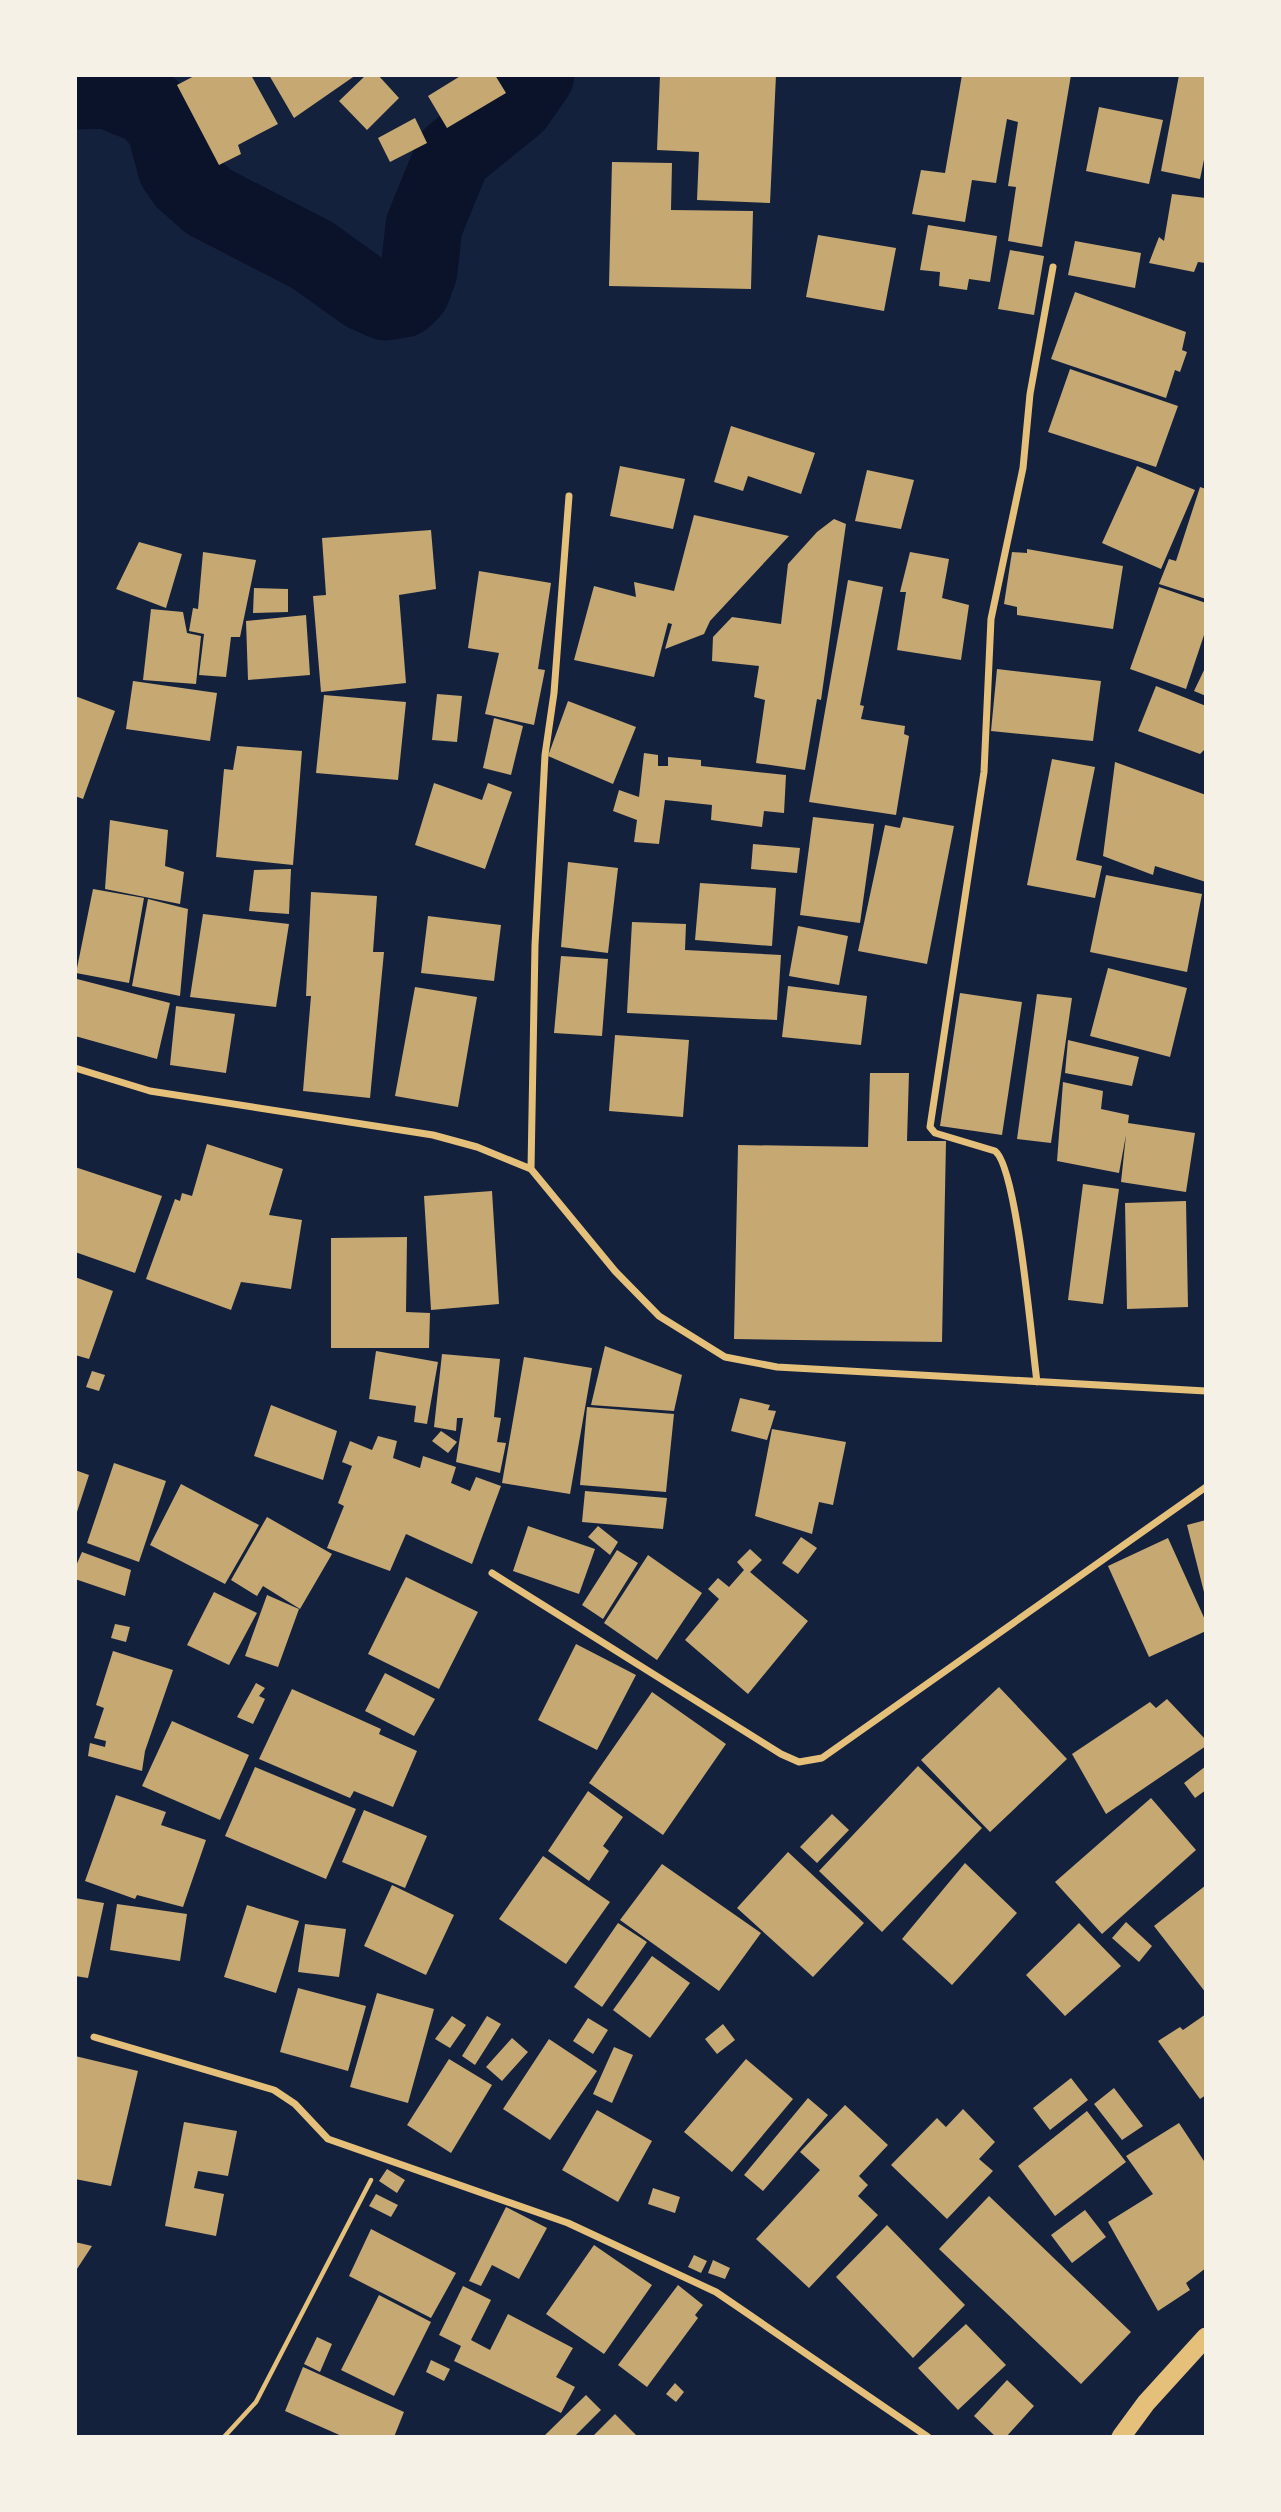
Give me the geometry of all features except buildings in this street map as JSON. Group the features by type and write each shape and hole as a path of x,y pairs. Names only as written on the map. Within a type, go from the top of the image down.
{"highway":[{"path":"1121,2437 1146,2403 1206,2337"}],"street":[{"path":"1037,1382 1012,1191 1002,1156 995,1151 936,1133 930,1126 984,772 991,619 1023,468 1030,394 1054,267"},
{"path":"531,1169 535,945 545,755 554,693 569,496"},
{"path":"75,1068 149,1091 433,1135 477,1146 531,1169 615,1271 659,1316 725,1357 777,1367 1206,1391"},
{"path":"492,1573 781,1754 799,1762 822,1758 1206,1487"},
{"path":"94,2037 274,2090 295,2105 328,2139 568,2223 716,2292 928,2437"}],"path":[{"path":"224,2437 256,2402 383,2158"}],"waterway":[{"path":"75,91 107,90 149,107 165,127 176,168 185,181 209,202 312,255 365,293 385,302 403,299 412,290 419,271 424,226 453,155 516,104 536,75"}]}
